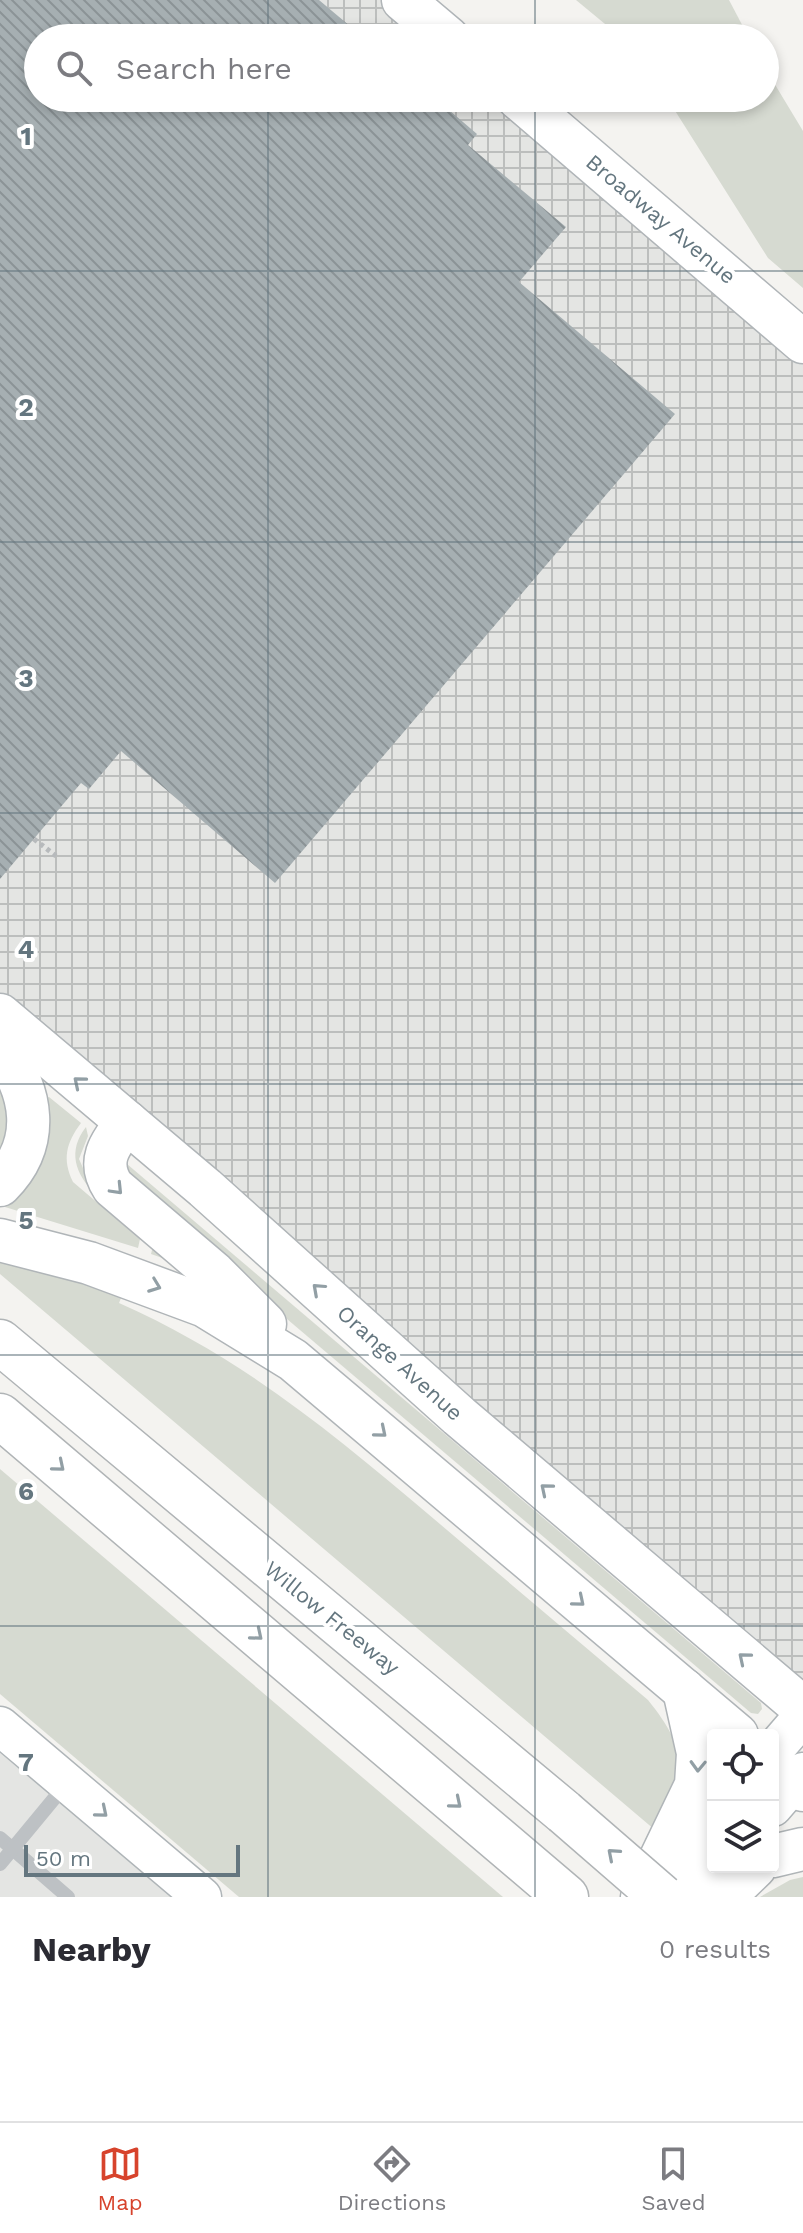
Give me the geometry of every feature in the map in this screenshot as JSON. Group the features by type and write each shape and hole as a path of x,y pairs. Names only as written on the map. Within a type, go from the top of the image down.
{"highway":[{"path":"0,1311 220,1498 409,1680"},
{"name":"Willow Freeway","path":"0,1342 202,1514 409,1680 662,1897"},
{"path":"0,1416 566,1897"}],"main road":[{"path":"403,0 431,24"},
{"name":"Broadway Avenue","path":"534,112 803,342"},
{"name":"Orange Avenue","path":"0,1015 127,1122 459,1416 803,1708"},
{"path":"0,1048 19,1078 29,1109 21,1153 0,1185"},
{"path":"127,1122 105,1156 107,1177 113,1187 214,1273 335,1392"},
{"path":"0,1240 89,1263 205,1306 293,1360 335,1392 730,1729"},
{"path":"642,1897 696,1785 698,1753 684,1690"},
{"path":"779,1855 803,1849"},
{"path":"724,1897 749,1873"}],"street":[{"path":"786,1778 803,1716"},
{"path":"0,1726 202,1897"},
{"path":"649,1897 707,1828"},
{"path":"696,1897 717,1873"}],"lane":[{"path":"0,1864 67,1782"},
{"path":"0,1838 68,1897"}],"path":[{"path":"34,839 56,856"}],"shaded area":[{"path":"0,0 403,0 431,24 24,24 24,112 534,112 803,342 803,1708 0,1015"},
{"path":"576,0 729,0 742,24 605,24"},
{"path":"779,91 803,131 803,288 768,258 676,112 779,112"},
{"path":"0,1076 13,1108 0,1160"},
{"path":"49,1097 81,1123 67,1151 73,1182 140,1239 138,1248 5,1207 44,1099"},
{"path":"86,1127 88,1136 79,1159 87,1177 174,1252 168,1260 151,1254 154,1242 108,1206 82,1178 76,1162 77,1145"},
{"path":"127,1164 761,1703 762,1709 758,1714 751,1713 134,1189 125,1172"},
{"path":"0,1258 123,1293 119,1303 206,1348 285,1399 359,1457 648,1700 672,1735 678,1763 671,1792 655,1830 0,1274"},
{"path":"0,1469 503,1897 239,1897 0,1694"},
{"path":"0,1726 202,1897 0,1897"},
{"path":"803,1877 803,1897 760,1897 790,1880"}],"building":[{"path":"0,0 319,0 347,24 24,24 24,112 451,112 477,134 468,145 566,227 519,282 675,414 275,883 121,751 89,789 81,783 0,879"}]}
